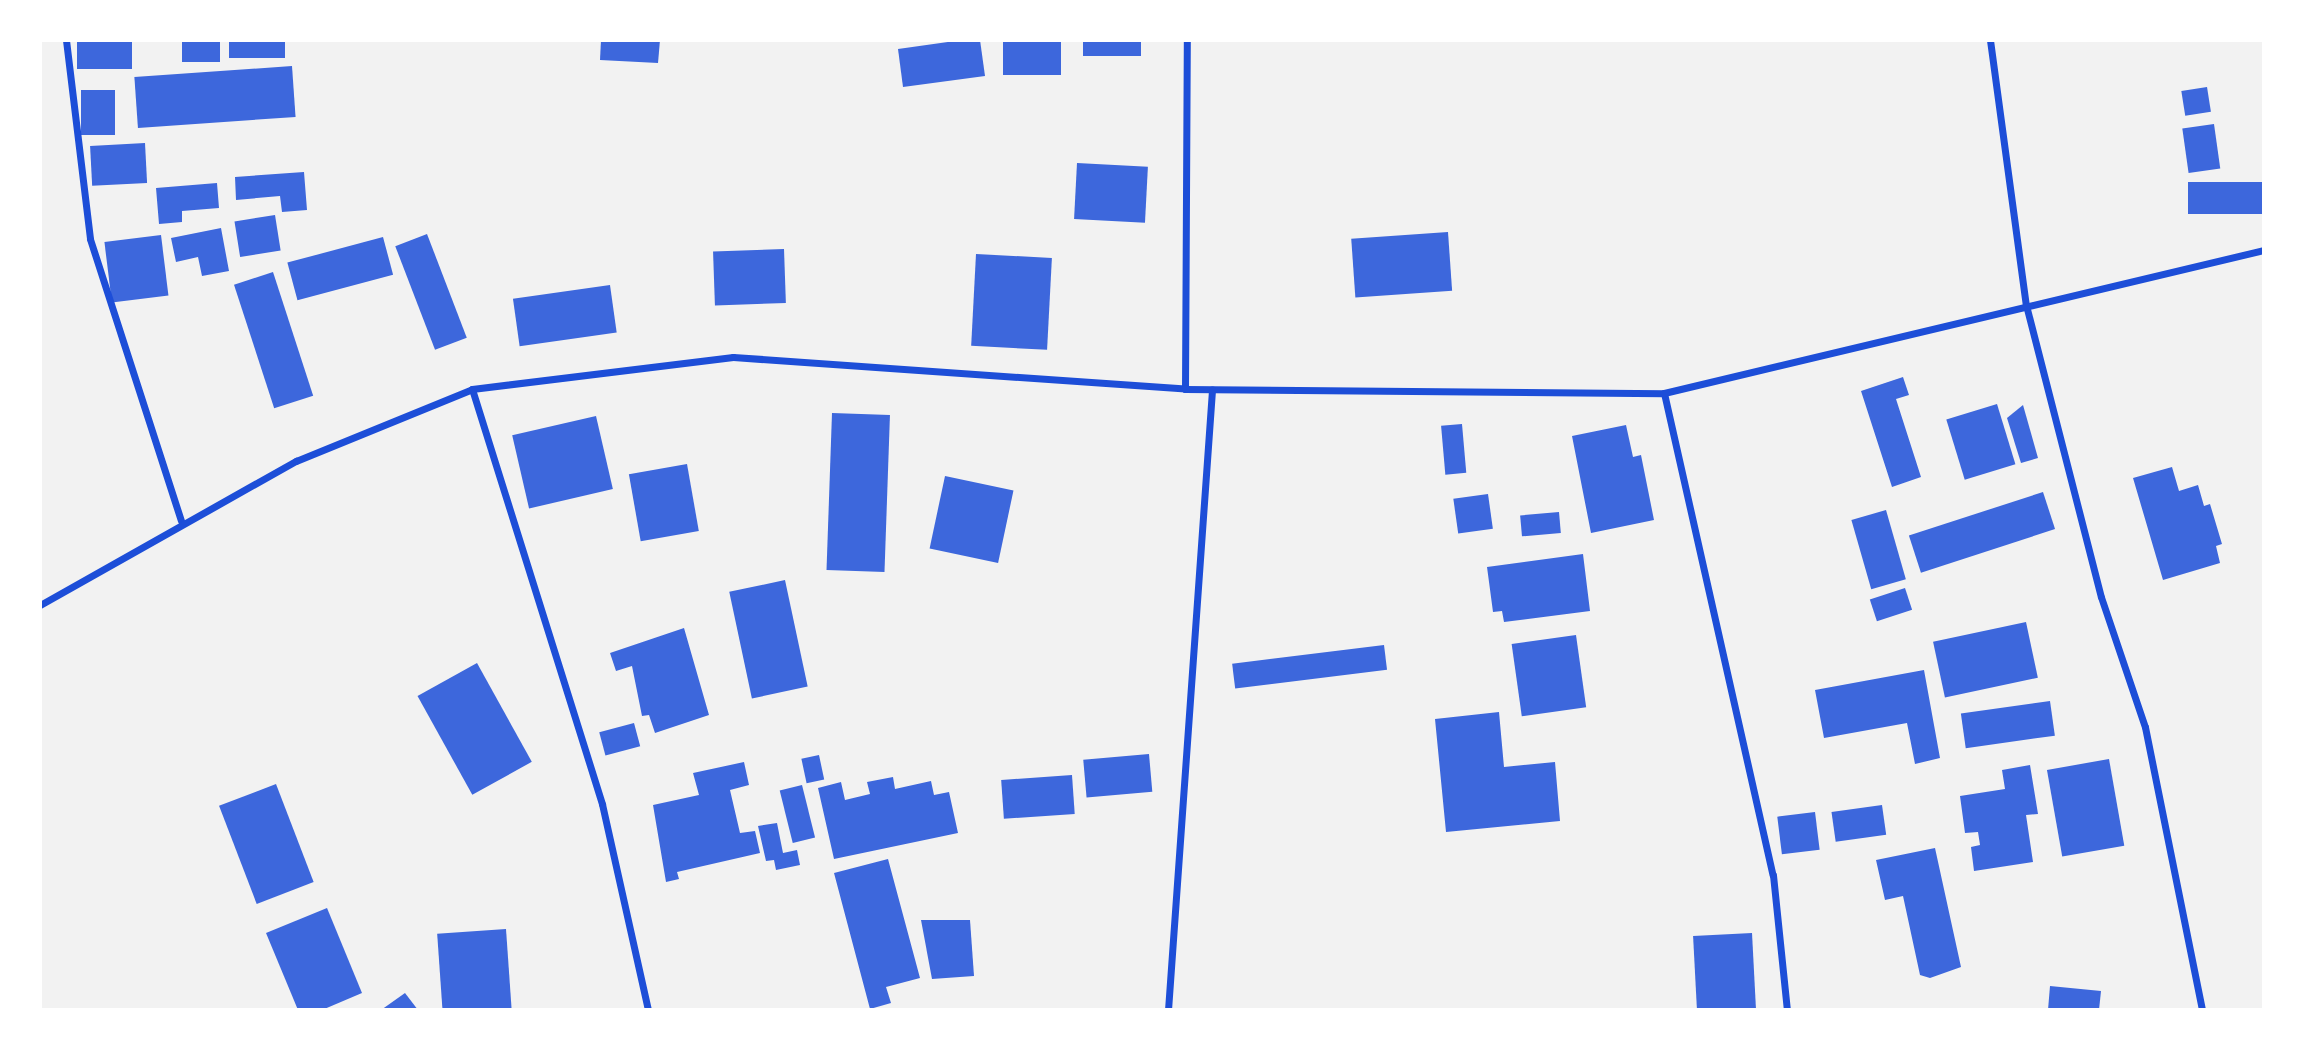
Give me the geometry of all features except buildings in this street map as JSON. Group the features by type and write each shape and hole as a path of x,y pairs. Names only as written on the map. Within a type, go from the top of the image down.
{"street":[{"path":"66,40 90,239 181,521"},
{"path":"1185,389 1187,40"},
{"path":"1990,40 2026,304 2101,597 2145,727 2202,1010"},
{"path":"40,605 181,521 296,461 472,389 733,357 1185,389 1664,393 2026,304 2264,250"},
{"path":"472,389 602,804 648,1010"},
{"path":"1168,1010 1212,390"},
{"path":"1664,393 1773,875 1787,1010"}]}
